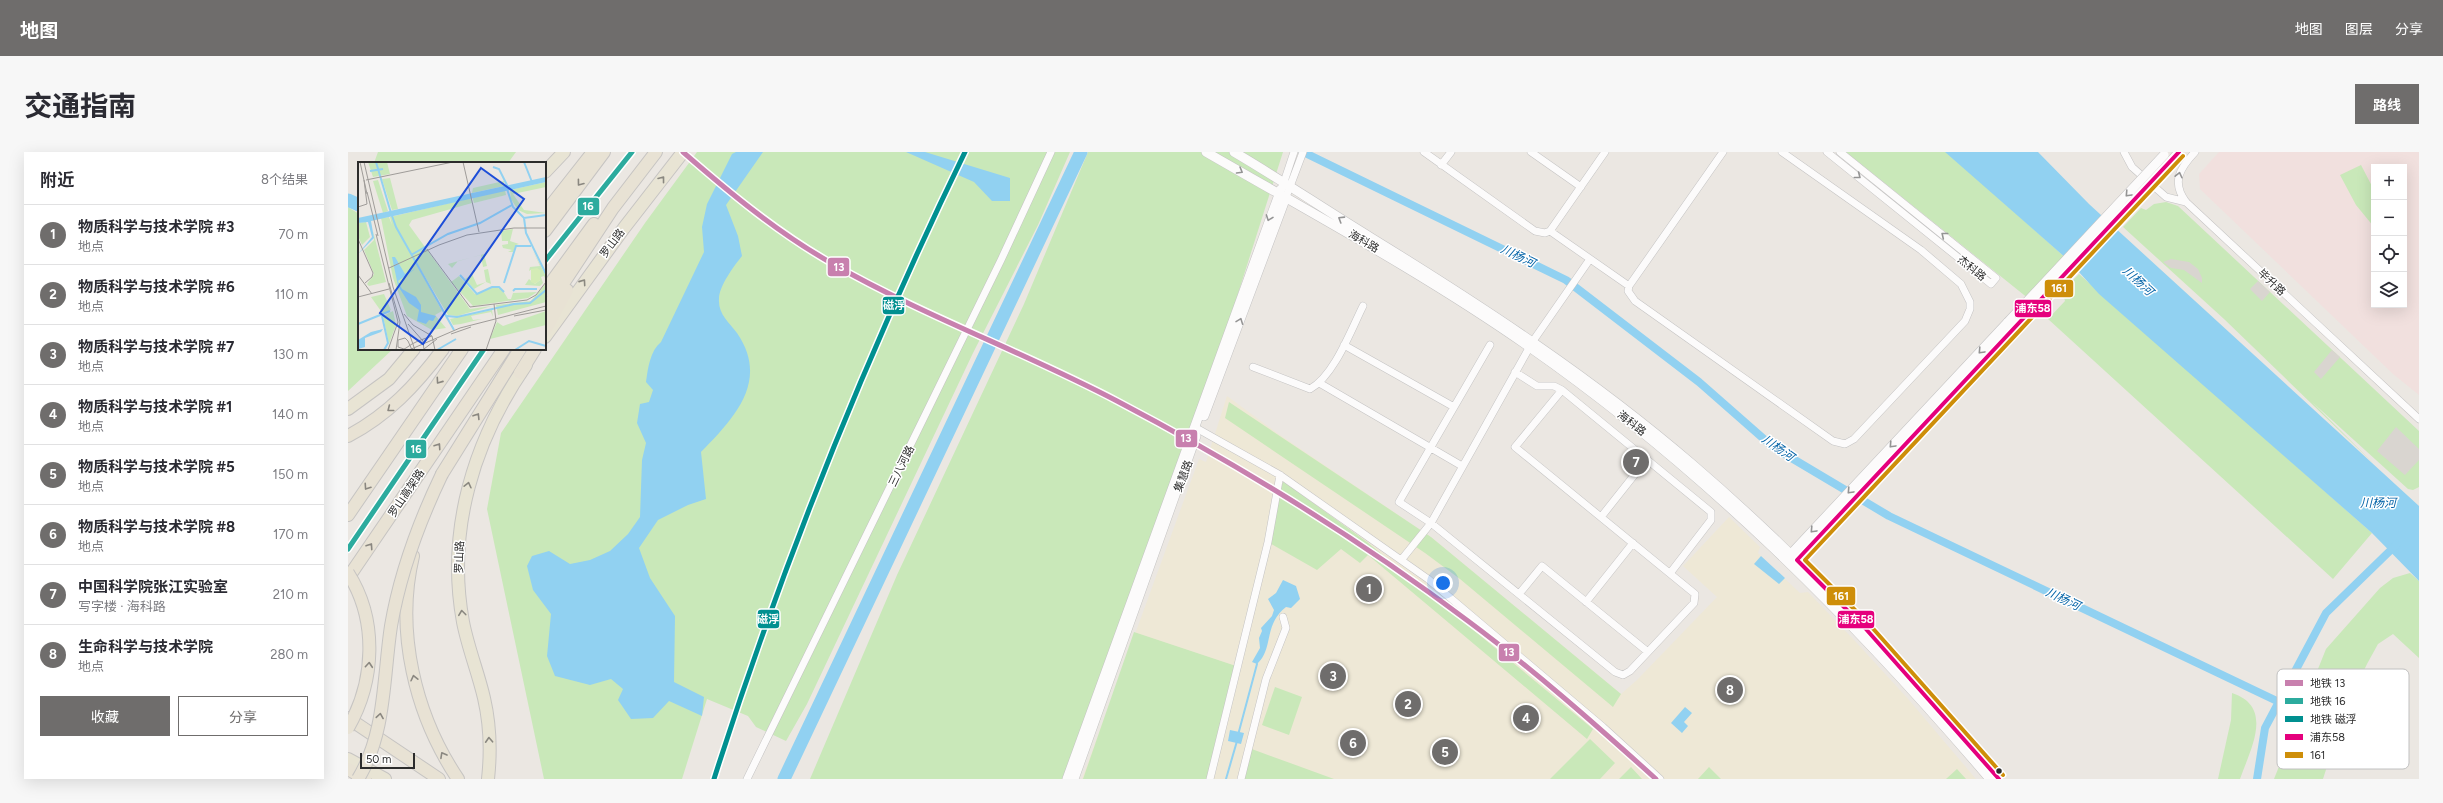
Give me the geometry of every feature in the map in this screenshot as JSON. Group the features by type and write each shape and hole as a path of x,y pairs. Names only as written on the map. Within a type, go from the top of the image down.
{"highway":[{"path":"546,211 593,152"},
{"path":"546,230 604,152"},
{"path":"546,289 649,152"},
{"path":"546,309 613,208 656,152"},
{"path":"546,329 613,208"},
{"path":"348,436 368,424 407,394 442,350"},
{"path":"348,515 461,350"},
{"name":"罗山高架路","path":"348,578 503,350"},
{"path":"358,779 370,756 379,725 389,640 397,596 408,558 427,506 442,474 519,350"},
{"path":"520,373 535,350"},
{"path":"348,432 368,424"},
{"path":"427,506 418,535 409,579 408,644 417,689 425,716 440,750 458,779"},
{"path":"348,573 365,612 370,654 364,689 356,714 348,728"},
{"path":"348,718 439,779"},
{"path":"348,769 365,779"}],"main road":[{"path":"546,171 564,152"},
{"name":"罗山路","path":"546,336 610,247 683,152"},
{"path":"348,409 384,383 413,350"},
{"name":"罗山路","path":"488,779 490,742 488,721 484,697 464,628 459,589 461,524 470,477 483,439 520,373"},
{"path":"348,759 385,779"}],"street":[{"name":"三八河路","path":"747,779 1051,152"},
{"name":"海科路","path":"1206,152 1408,267 1531,344"},
{"name":"海科路","path":"1234,152 1458,291 1651,430 1737,503 1865,628 1999,779"},
{"name":"集慧路","path":"1294,152 1295,161"},
{"name":"集慧路","path":"1074,779 1295,161 1302,152"},
{"path":"1424,152 1535,231 1545,233 1550,231 1606,152"},
{"path":"1441,164 1451,152"},
{"path":"1531,152 1581,187"},
{"path":"1723,152 1629,286 1628,291 1635,301 1833,441 1845,444 1854,439 1965,321 1970,309 1970,302 1961,284 1931,258 1782,152"},
{"name":"杰科路","path":"1827,152 1991,284 1996,278 1840,152"},
{"name":"毕升路","path":"2124,152 2132,167 2166,197 2186,202 2419,419"},
{"path":"1793,559 2167,156 2179,152"},
{"path":"2186,202 2180,194 2177,178 2182,167 2194,152"},
{"name":"集慧路","path":"1067,779 1283,195"},
{"path":"1550,231 1629,286"},
{"path":"1402,559 1431,523 1531,344 1590,259"},
{"path":"1253,367 1310,389 1320,384 1344,345 1363,306"},
{"path":"1344,345 1454,407"},
{"path":"1490,345 1399,502 1431,523 1619,675 1630,671 1695,600 1693,591 1671,572 1515,447 1562,390"},
{"path":"1515,372 1537,386 1554,386 1562,390 1709,510 1712,515 1711,520 1671,572"},
{"path":"1320,384 1462,466"},
{"path":"1198,429 1280,475 1402,559 1428,579 1603,727 1660,779"},
{"path":"1601,516 1647,459"},
{"path":"1210,779 1268,542 1280,475"},
{"path":"1586,602 1634,543"},
{"name":"海科路","path":"1793,559 1860,632 1990,779"},
{"path":"1519,594 1542,566 1648,652"},
{"path":"1241,779 1266,679 1286,628 1283,617"}],"shaded area":[{"path":"2219,152 2419,152 2419,395 2393,374 2200,189 2199,174"},
{"path":"2171,259 2189,262 2198,269 2202,278 2202,283 2184,270 2171,268 2163,262"},
{"path":"2258,281 2270,292 2262,301 2250,289"},
{"path":"2332,350 2340,357 2321,379 2314,372"},
{"path":"1227,396 1277,433 1431,537 1621,694 1637,680 1717,597 1683,566 1729,517 1760,547 1758,553 1761,556 1800,593 1808,592 1855,641 1909,700 1976,779 1082,779 1199,459 1206,462"},
{"path":"2396,427 2419,449 2419,460 2405,475 2377,451"}],"green space":[{"path":"378,152 516,152 509,162 374,162"},
{"path":"697,152 1070,152 1038,225 973,353 807,704 786,741 756,727 748,716 707,699 682,779 544,779 487,509 501,433 645,223"},
{"path":"1088,152 1283,152 1208,388 1067,779 810,779 897,575 1024,304"},
{"path":"1846,152 1947,152 2067,259 2029,299"},
{"path":"2361,165 2371,184 2371,223 2356,205 2340,175"},
{"path":"2166,202 2178,206 2419,431 2419,487 2413,490 2408,489 2312,402 2373,463 2224,319 2123,227 2141,208 2146,210 2154,204"},
{"path":"348,207 358,213 358,350 392,350 348,391"},
{"path":"2079,274 2372,533 2333,579 2048,319 2065,301 2062,291"},
{"path":"1229,402 1431,537 1621,694 1613,707 1460,579 1425,553 1225,418"},
{"path":"1283,481 1367,542 1593,729 1587,739 1368,555 1360,563 1341,549 1317,570 1268,542"},
{"path":"2410,573 2419,581 2419,658 2393,634 2378,644 2365,669 2318,669 2326,649 2380,588 2393,578"},
{"path":"1134,632 1239,667 1210,779 1083,779"},
{"path":"1275,687 1302,697 1289,735 1262,725"},
{"path":"2232,693 2245,700 2253,708 2256,719 2256,730 2240,779 2218,779 2231,720"},
{"path":"1590,739 1615,763 1600,779 1550,779"},
{"path":"1249,748 1334,779 1241,779"},
{"path":"1631,767 1642,779 1619,779"},
{"path":"1709,767 1721,779 1698,779"},
{"path":"1957,769 1966,779 1946,779"},
{"path":"2278,769 2326,769 2323,779 2274,779"}],"water":[{"path":"736,152 763,152 726,205 738,236 742,256 724,282 719,299 722,313 737,333 746,350 750,367 749,383 744,398 736,412 701,452 706,499 688,505 658,520 639,548 650,578 675,616 674,682 704,697 702,716 669,701 653,718 631,719 618,700 623,689 611,679 590,685 555,676 547,656 551,614 533,590 527,566 532,556 549,551 570,564 590,560 610,551 628,534 640,517 642,460 646,443 637,423 640,404 649,402 653,390 646,382 650,360 654,350 661,342 704,252 702,227 707,204 732,154"},
{"path":"906,152 925,152 1010,178 1010,201 992,201 974,182"},
{"path":"1945,152 2038,152 2089,204 2419,506 2419,581 2372,533 2099,294 2067,259"},
{"path":"1761,556 1785,578 1779,584 1754,564"},
{"path":"1283,580 1296,586 1300,599 1291,608 1286,607 1274,621 1265,651 1257,664 1252,662 1260,648 1259,638 1262,631 1261,628 1272,616 1274,610 1268,599 1276,593"},
{"path":"1685,707 1692,713 1684,722 1688,726 1682,733 1671,723"},
{"path":"1230,730 1244,733 1241,744 1228,741"}],"waterway":[{"path":"784,779 1081,152"},
{"name":"川杨河","path":"1303,152 1566,280 1699,382 1773,447 1889,516 2277,701"},
{"path":"348,200 358,205"},
{"path":"2296,669 2326,613 2397,544"},
{"path":"1238,735 1257,664"},
{"path":"2257,779 2265,728 2277,705"},
{"path":"1226,779 1237,741"}],"metro line":[{"name":"16","path":"546,260 632,152"},
{"name":"13","path":"683,152 755,212 793,239 833,264 938,317 1082,383 1163,425 1253,477 1341,532 1426,590 1493,640 1564,698 1656,779"},
{"name":"磁浮","path":"714,779 768,619 828,461 894,305 965,152"},
{"name":"16","path":"348,549 483,350"}],"transit line":[{"name":"浦东58","path":"1999,779 1865,628 1797,560 2179,152"},
{"name":"161","path":"2003,775 1869,624 1805,560 2183,156"}],"place":[{"name":"中国科学院张江实验室","path":"1636,462"},
{"name":"物质科学与技术学院 #3","path":"1369,589"},
{"name":"物质科学与技术学院 #7","path":"1333,676"},
{"name":"生命科学与技术学院","path":"1730,690"},
{"name":"物质科学与技术学院 #6","path":"1408,704"},
{"name":"物质科学与技术学院 #1","path":"1526,718"},
{"name":"物质科学与技术学院 #8","path":"1353,743"},
{"name":"物质科学与技术学院 #5","path":"1445,752"}]}
